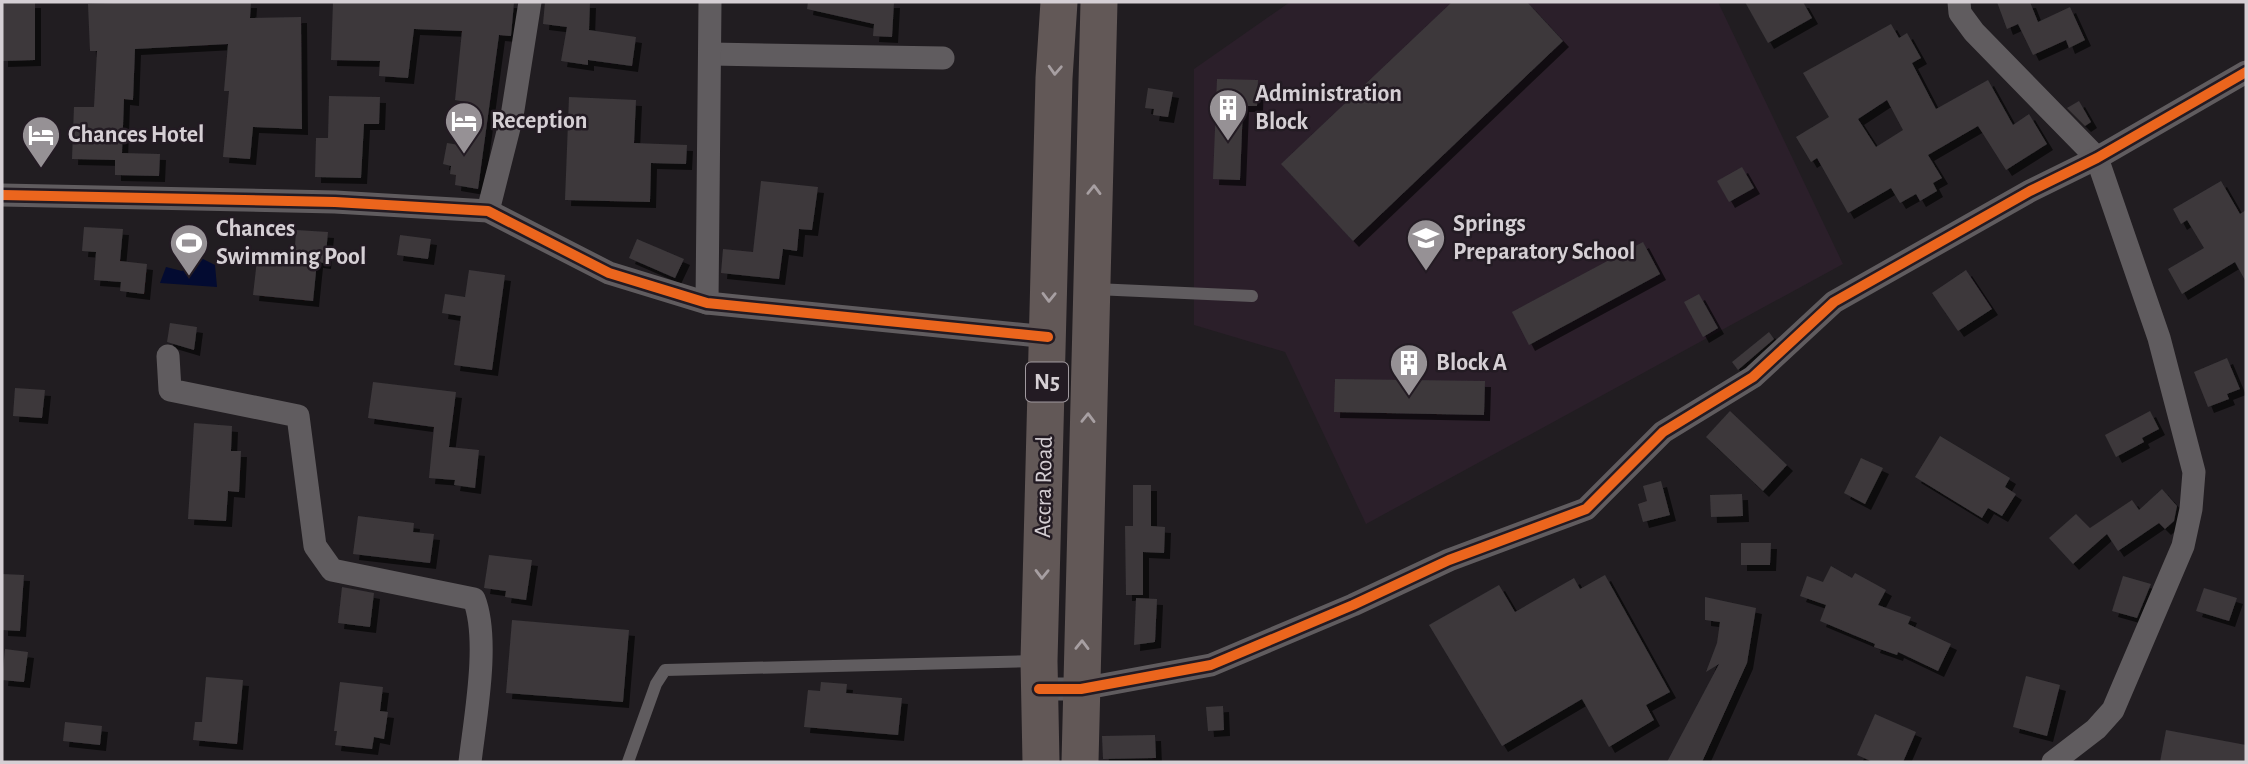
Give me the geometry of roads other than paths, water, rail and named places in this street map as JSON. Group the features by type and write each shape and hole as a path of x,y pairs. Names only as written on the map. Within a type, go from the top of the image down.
{"main road":[{"name":"Accra Road","path":"1041,762 1039,675 1054,78 1059,2"},
{"name":"Accra Road","path":"1080,762 1100,2"}],"street":[{"path":"488,211 512,116 530,2"},
{"path":"707,303 710,2"},
{"path":"1959,2 1960,13 1974,32 2097,158 2159,338 2194,472 2191,509 2183,546 2113,710 2096,729 2053,762"},
{"path":"711,54 943,58"},
{"path":"1039,675 1082,689 1212,666 1449,560 1587,509 1663,432 1753,377 1834,302 2008,203 2097,158 2246,72"},
{"path":"2,195 335,202 488,211 608,273 707,303 1048,337"},
{"path":"168,356 170,390 298,416 314,546 332,570 474,599 480,613 479,685 470,762"}],"lane":[{"path":"1091,289 1252,296"},
{"path":"628,762 656,684 665,670 1039,675"}],"water":[{"name":"Chances Swimming Pool","path":"201,258 215,265 217,287 160,283 166,267 182,271"}],"place":[{"name":"Administration Block","path":"1228,142"},
{"name":"Reception","path":"464,155"},
{"name":"Chances Hotel","path":"41,169"},
{"name":"Springs Preparatory School","path":"1426,272"},
{"name":"Chances Swimming Pool","path":"189,277"},
{"name":"Block A","path":"1409,397"}]}
